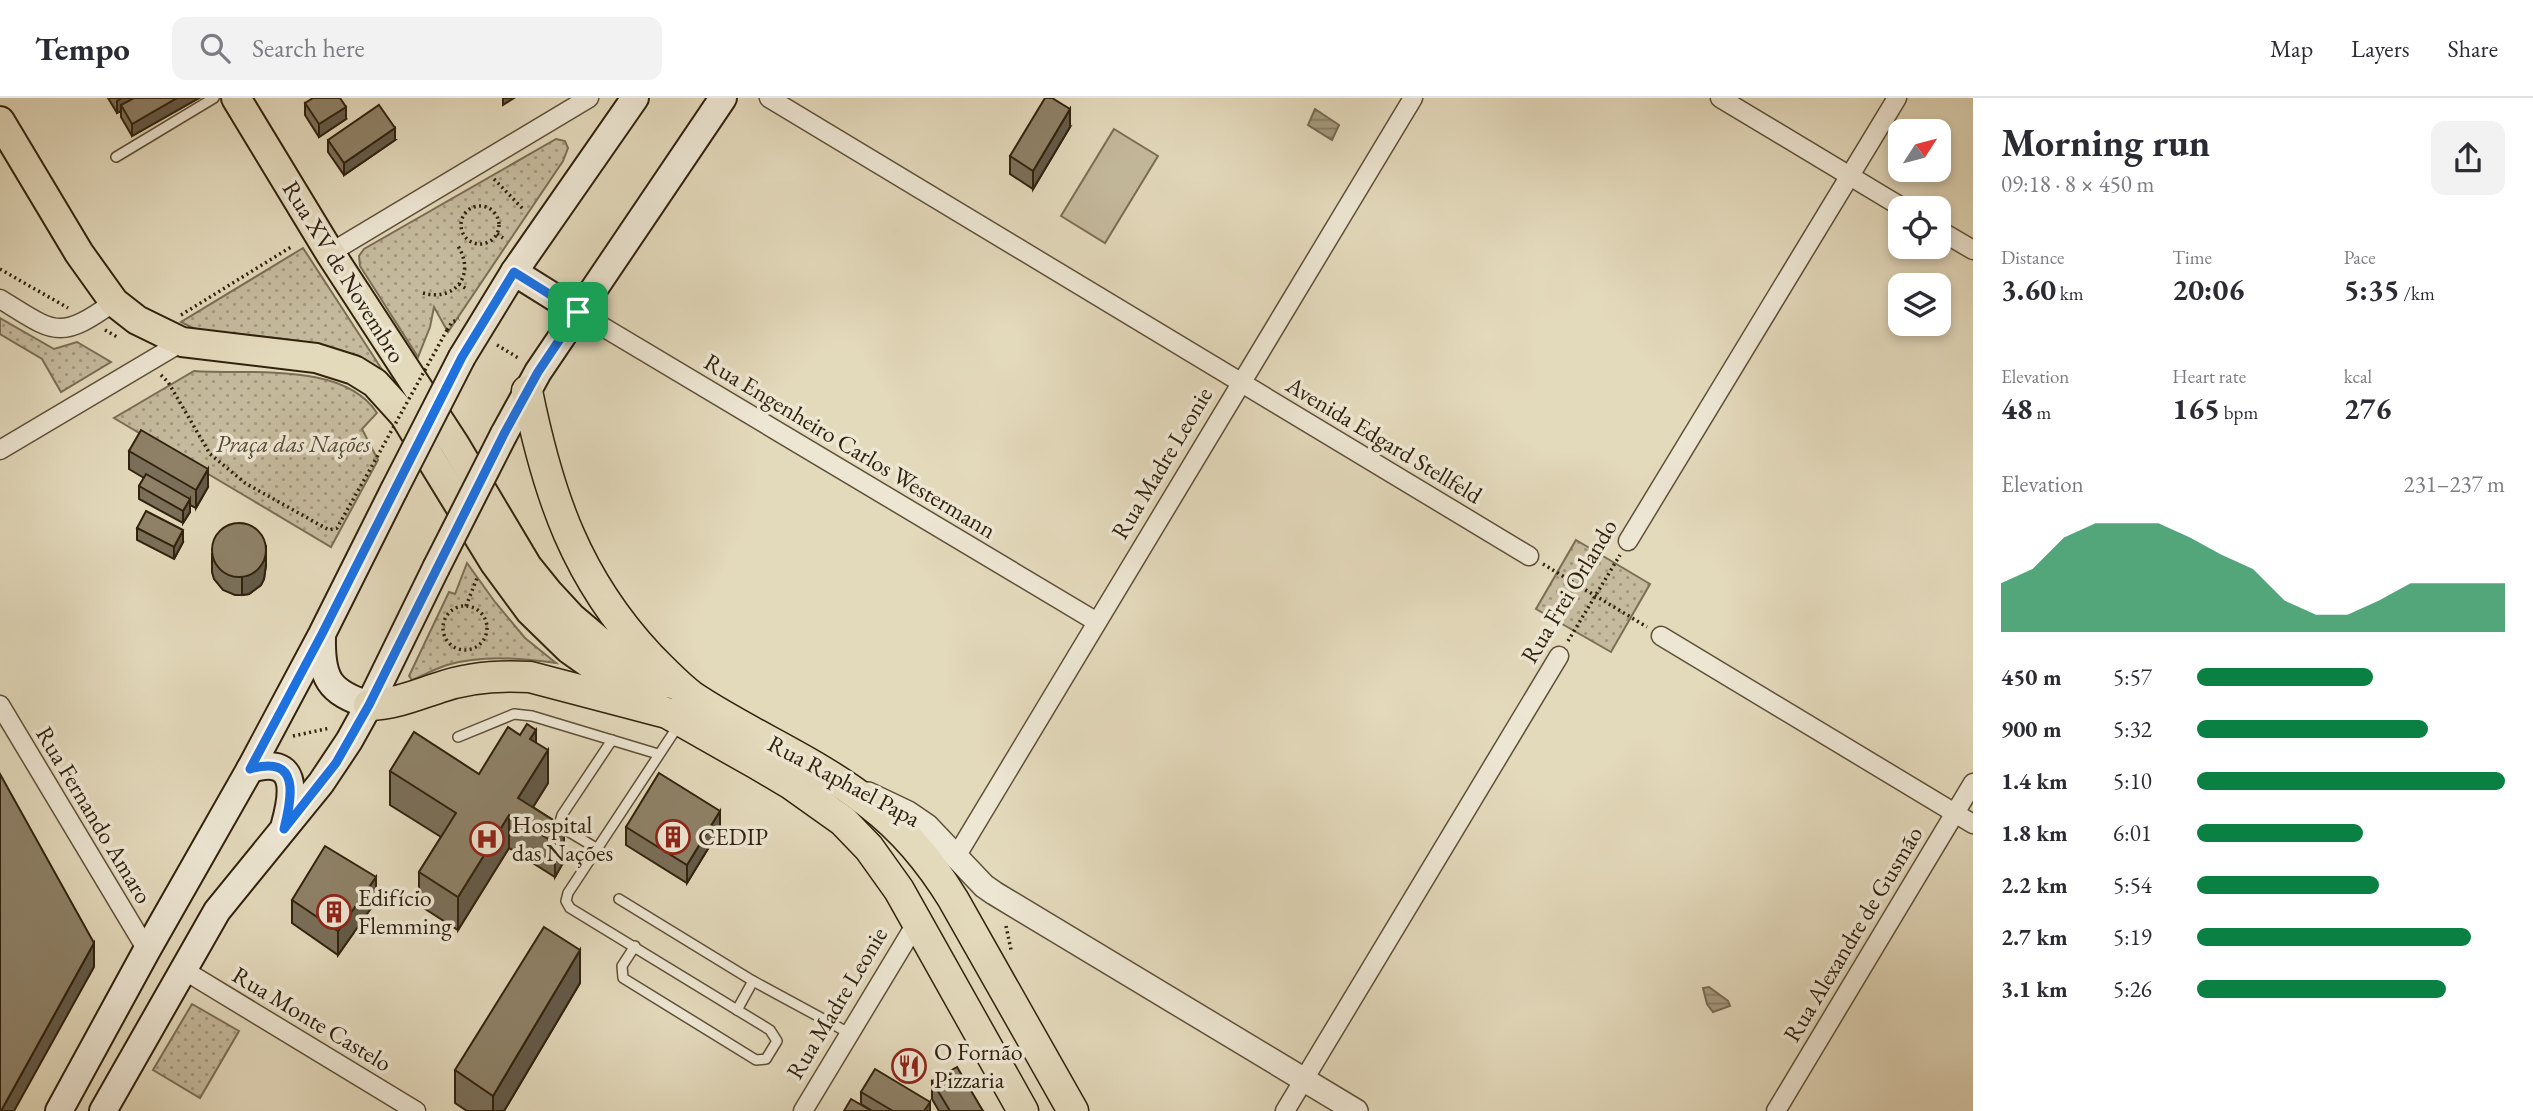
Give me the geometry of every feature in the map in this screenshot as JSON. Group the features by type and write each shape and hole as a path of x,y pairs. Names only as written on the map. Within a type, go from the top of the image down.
{"highway":[{"path":"527,391 537,441 565,528 586,571 608,606 637,642 680,710"},
{"path":"369,705 390,704 438,687 506,675 680,710"},
{"name":"Rua Raphael Papa","path":"680,710 843,785"},
{"name":"Rua Raphael Papa","path":"680,710 843,821 863,842 884,868 917,922 1023,1111"},
{"path":"843,785 870,804 917,848 938,874 1073,1111"}],"main road":[{"name":"Rua XV de Novembro","path":"236,98 330,253 454,445"},
{"path":"59,1111 250,769 322,634 462,357 514,272 635,98"},
{"path":"103,1111 217,911 336,763 369,705 527,391 723,98"},
{"name":"Rua Raphael Papa","path":"0,121 79,253 114,302 137,320 316,358 354,370 375,383 404,415 511,588 547,629 593,667 680,710"},
{"path":"514,272 578,312"},
{"name":"Rua Raphael Papa","path":"454,445 527,566 556,601 598,640 625,658 680,710"},
{"path":"322,634 321,658 324,673 333,688 348,699 369,705"},
{"path":"250,769 265,765 277,766 286,773 292,786 292,799 284,829"}],"street":[{"path":"330,253 589,98"},
{"name":"Avenida Edgard Stellfeld","path":"769,98 1529,556"},
{"name":"Rua Madre Leonie","path":"957,855 1413,98"},
{"path":"1720,98 1888,199"},
{"name":"Rua Frei Orlando","path":"1628,541 1898,98"},
{"path":"1951,237 1973,250"},
{"path":"0,299 47,328 58,330 83,322 114,302"},
{"name":"Rua Engenheiro Carlos Westermann","path":"578,312 1097,622"},
{"path":"0,450 181,328"},
{"path":"1661,636 1973,824"},
{"name":"Rua Frei Orlando","path":"1285,1111 1559,656"},
{"name":"Rua Fernando Amaro","path":"0,705 147,950"},
{"name":"Rua Alexandre de Gusmão","path":"1776,1111 1973,783"},
{"name":"Rua Raphael Papa","path":"843,785 908,813 940,837 984,886 994,893 1356,1111"},
{"path":"971,929 966,918 973,907 994,893"},
{"name":"Rua Madre Leonie","path":"803,1111 917,922"},
{"name":"Rua Monte Castelo","path":"182,969 416,1111"}],"lane":[{"path":"116,157 214,98"},
{"path":"635,946 622,966 623,978 756,1060 766,1059 777,1041 775,1035 635,946 570,908 566,901 568,893 596,848 658,754 680,710"},
{"path":"458,737 514,714 532,716 658,754"},
{"path":"596,848 566,830 560,822 612,740"},
{"path":"619,899 753,981 849,1033"},
{"path":"737,1010 753,981"}],"path":[{"path":"494,179 523,209"},
{"path":"480,206 492,211 499,222 497,234 482,244 471,241 463,232 464,215 480,206"},
{"path":"497,234 503,239"},
{"path":"423,293 443,295 460,284 465,265 458,246"},
{"path":"181,328 291,247"},
{"path":"0,269 78,314"},
{"path":"460,284 468,290"},
{"path":"168,382 210,454 245,483 329,530 337,528 447,330 452,322 458,319"},
{"path":"95,324 126,342"},
{"path":"487,338 520,359"},
{"name":"Rua Frei Orlando","path":"1559,656 1628,541"},
{"path":"1529,556 1661,636"},
{"path":"466,606 479,573"},
{"path":"466,606 480,612 486,625 484,639 467,650 452,646 444,635 443,628 447,614 466,606"},
{"path":"285,738 330,728"}],"green space":[{"path":"1114,129 1158,156 1105,243 1061,216"},
{"path":"556,139 565,141 568,148 563,161 448,332 434,307 430,327 418,357 360,266 359,256 364,249"},
{"name":"Praça das Nações","path":"303,248 383,371 339,351 316,345 197,330 181,322"},
{"path":"0,318 54,349 77,342 111,362 61,392 42,359 0,334"},
{"name":"Praça das Nações","path":"194,371 267,372 319,378 342,385 362,396 377,413 362,429 378,460 331,547 114,418"},
{"path":"1576,540 1650,584 1611,652 1536,609"},
{"path":"467,563 525,638 556,663 515,659 474,660 447,665 412,680 409,676 449,592 455,594"},
{"path":"192,1004 239,1031 200,1098 153,1070"}],"shaded area":[{"path":"1315,109 1339,125 1332,140 1308,125"},
{"path":"1709,987 1728,1001 1730,1006 1713,1012 1707,1004 1703,988"}],"building":[{"path":"134,98 177,98 132,124 121,105"},
{"path":"313,98 340,98 346,107 319,124 305,103"},
{"path":"1045,98 1052,98 1070,109 1033,171 1010,156"},
{"path":"379,105 395,128 344,163 328,140"},
{"path":"141,430 208,469 196,490 129,451"},
{"path":"146,474 190,499 183,511 139,486"},
{"path":"146,511 183,530 174,547 137,528"},
{"path":"239,523 258,531 266,550 258,569 239,577 220,569 212,550 220,531"},
{"path":"527,724 536,730 530,739 548,750 518,798 564,827 555,843 509,815 458,897 419,872 456,813 390,771 414,732 479,774 508,727 520,735"},
{"name":"CEDIP","path":"659,773 720,811 687,865 626,827"},
{"path":"0,774 94,943 1,1111 0,1111"},
{"path":"325,846 376,877 338,931 292,900"},
{"path":"544,927 580,950 493,1096 455,1070"},
{"path":"957,1067 983,1111 950,1111 932,1081"},
{"path":"875,1069 930,1102 924,1111 893,1111 861,1092"},
{"path":"851,1099 872,1111 844,1111"}],"place":[{"name":"CEDIP","path":"673,837"},
{"name":"Hospital das Nações","path":"487,839"},
{"name":"Edifício Flemming","path":"334,912"},
{"name":"O Fornão Pizzaria","path":"909,1066"}],"route":[{"path":"514,272 578,312 538,372 504,434 349,741 336,763 284,829 292,799 292,786 286,773 277,766 265,765 250,769 476,331 514,272"}]}
